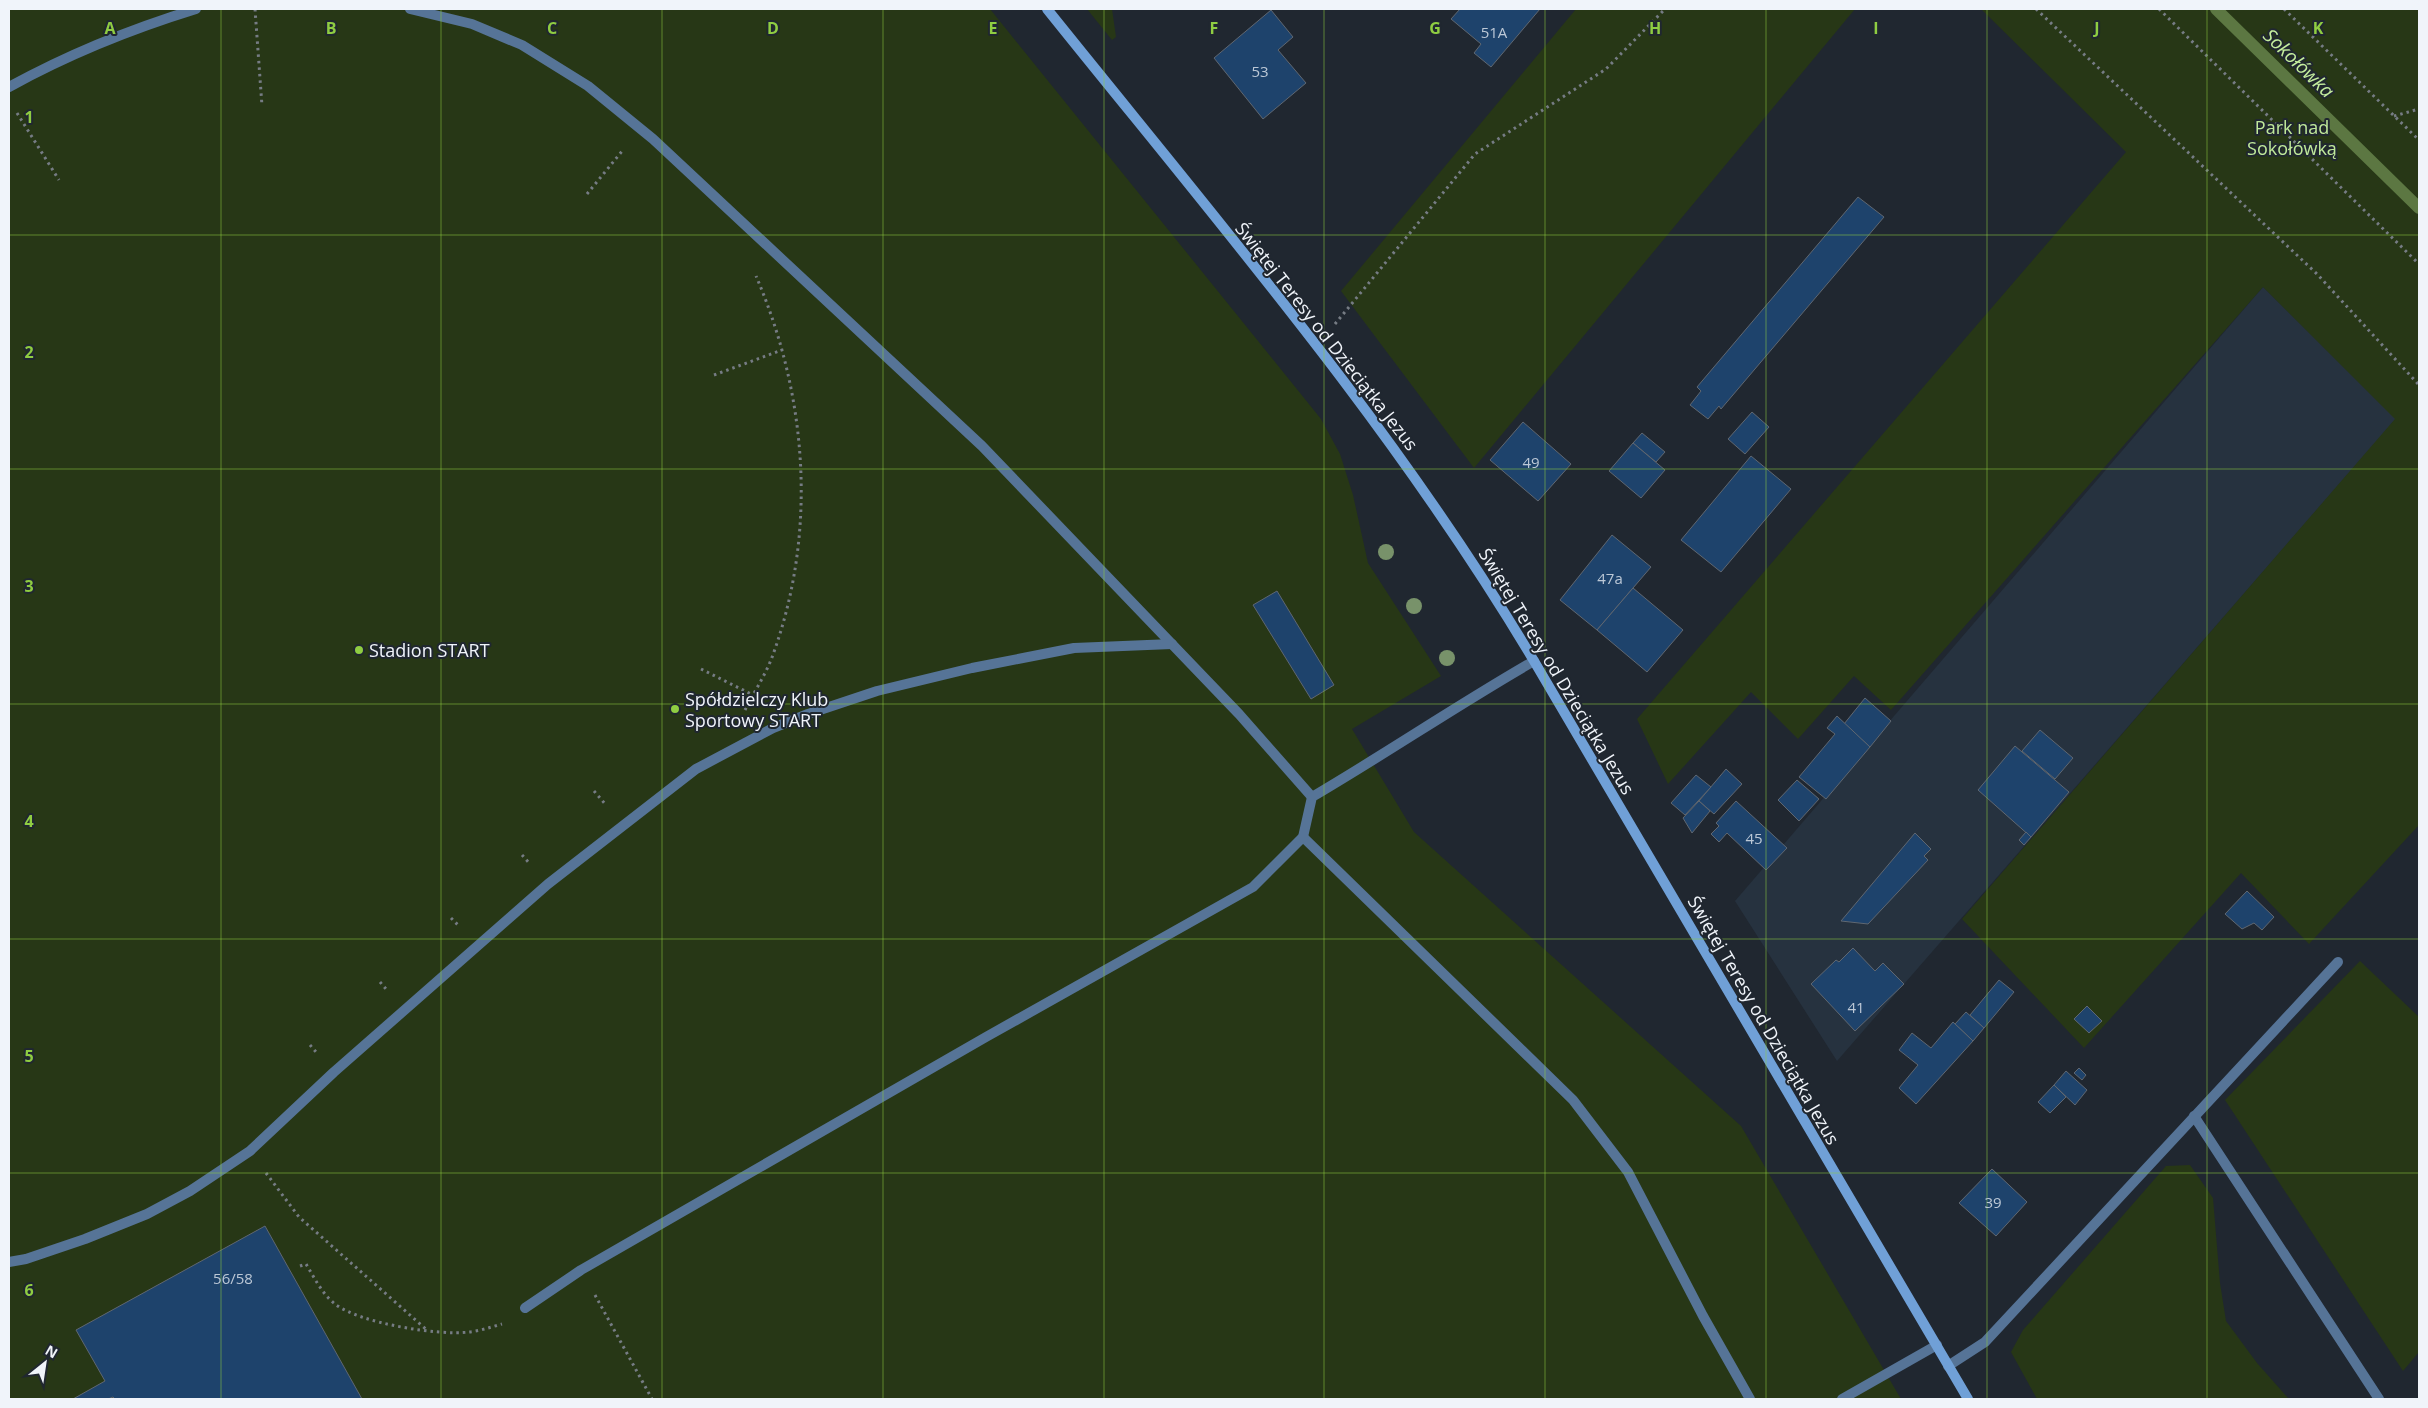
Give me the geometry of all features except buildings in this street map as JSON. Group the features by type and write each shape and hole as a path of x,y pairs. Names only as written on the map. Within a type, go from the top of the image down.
{"street":[{"name":"Świętej Teresy od Dzieciątka Jezus","path":"1047,9 1315,342 1429,496 1534,661 1968,1399"}],"lane":[{"path":"9,87 51,63 134,28 196,9"},
{"path":"410,9 472,24 522,45 588,86 640,128 982,446 1239,714 1312,797"},
{"path":"9,1262 26,1259 85,1239 147,1214 190,1191 250,1151 334,1072 548,884 696,769 773,728 877,691 972,668 1074,648 1172,644"},
{"path":"525,1308 581,1270 986,1037 1253,887 1303,836 1312,797 1371,763 1468,699 1534,661"},
{"path":"1303,836 1573,1100 1628,1172 1703,1316 1750,1399"},
{"path":"1948,1366 1985,1342 2338,962"},
{"path":"2194,1116 2379,1399"},
{"path":"1842,1399 1937,1345"}],"path":[{"path":"255,9 262,106"},
{"path":"1315,342 1341,319 1475,154 1606,69 1665,9"},
{"path":"2036,9 2317,274 2419,385"},
{"path":"2159,9 2419,264"},
{"path":"2284,9 2419,140"},
{"path":"14,108 59,180"},
{"path":"2394,116 2419,109"},
{"path":"587,194 640,128"},
{"path":"744,714 771,660 792,589 801,537 802,468 796,412 782,350 753,269"},
{"path":"714,375 782,350"},
{"path":"701,669 753,695"},
{"path":"250,1151 299,1217 428,1331"},
{"path":"300,1266 306,1264 325,1294 344,1309 377,1320 428,1331 468,1332 488,1328 502,1324 525,1308"},
{"path":"581,1270 652,1399"}],"shaded area":[{"path":"2263,287 2396,419 1837,1061 1735,901"}],"green space":[{"name":"Spółdzielczy Klub Sportowy START","path":"9,9 990,9 1321,419 1340,454 1353,495 1368,563 1441,676 1352,729 1414,832 1741,1126 1901,1399 9,1399"},
{"path":"1087,9 1112,9 1116,37 1112,40"},
{"path":"1576,9 1855,9 1474,468 1341,291"},
{"name":"Park nad Sokołówką","path":"1981,9 2419,9 2419,825 2309,944 2241,873 2084,1048 1962,919 2395,419 2263,287 1891,710 1854,676 1798,739 1751,692 1668,784 1637,719 2126,152"},
{"path":"2360,961 2419,1017 2419,1352 2403,1371 2225,1100"},
{"path":"2190,1165 2213,1198 2220,1283 2226,1321 2257,1363 2289,1399 2037,1399 2011,1352 2023,1330 2166,1166"}],"waterway":[{"name":"Sokołówka","path":"2216,9 2419,208"}],"place":[{"name":"Stadion START","path":"359,650"},
{"name":"Spółdzielczy Klub Sportowy START","path":"675,709"}]}
